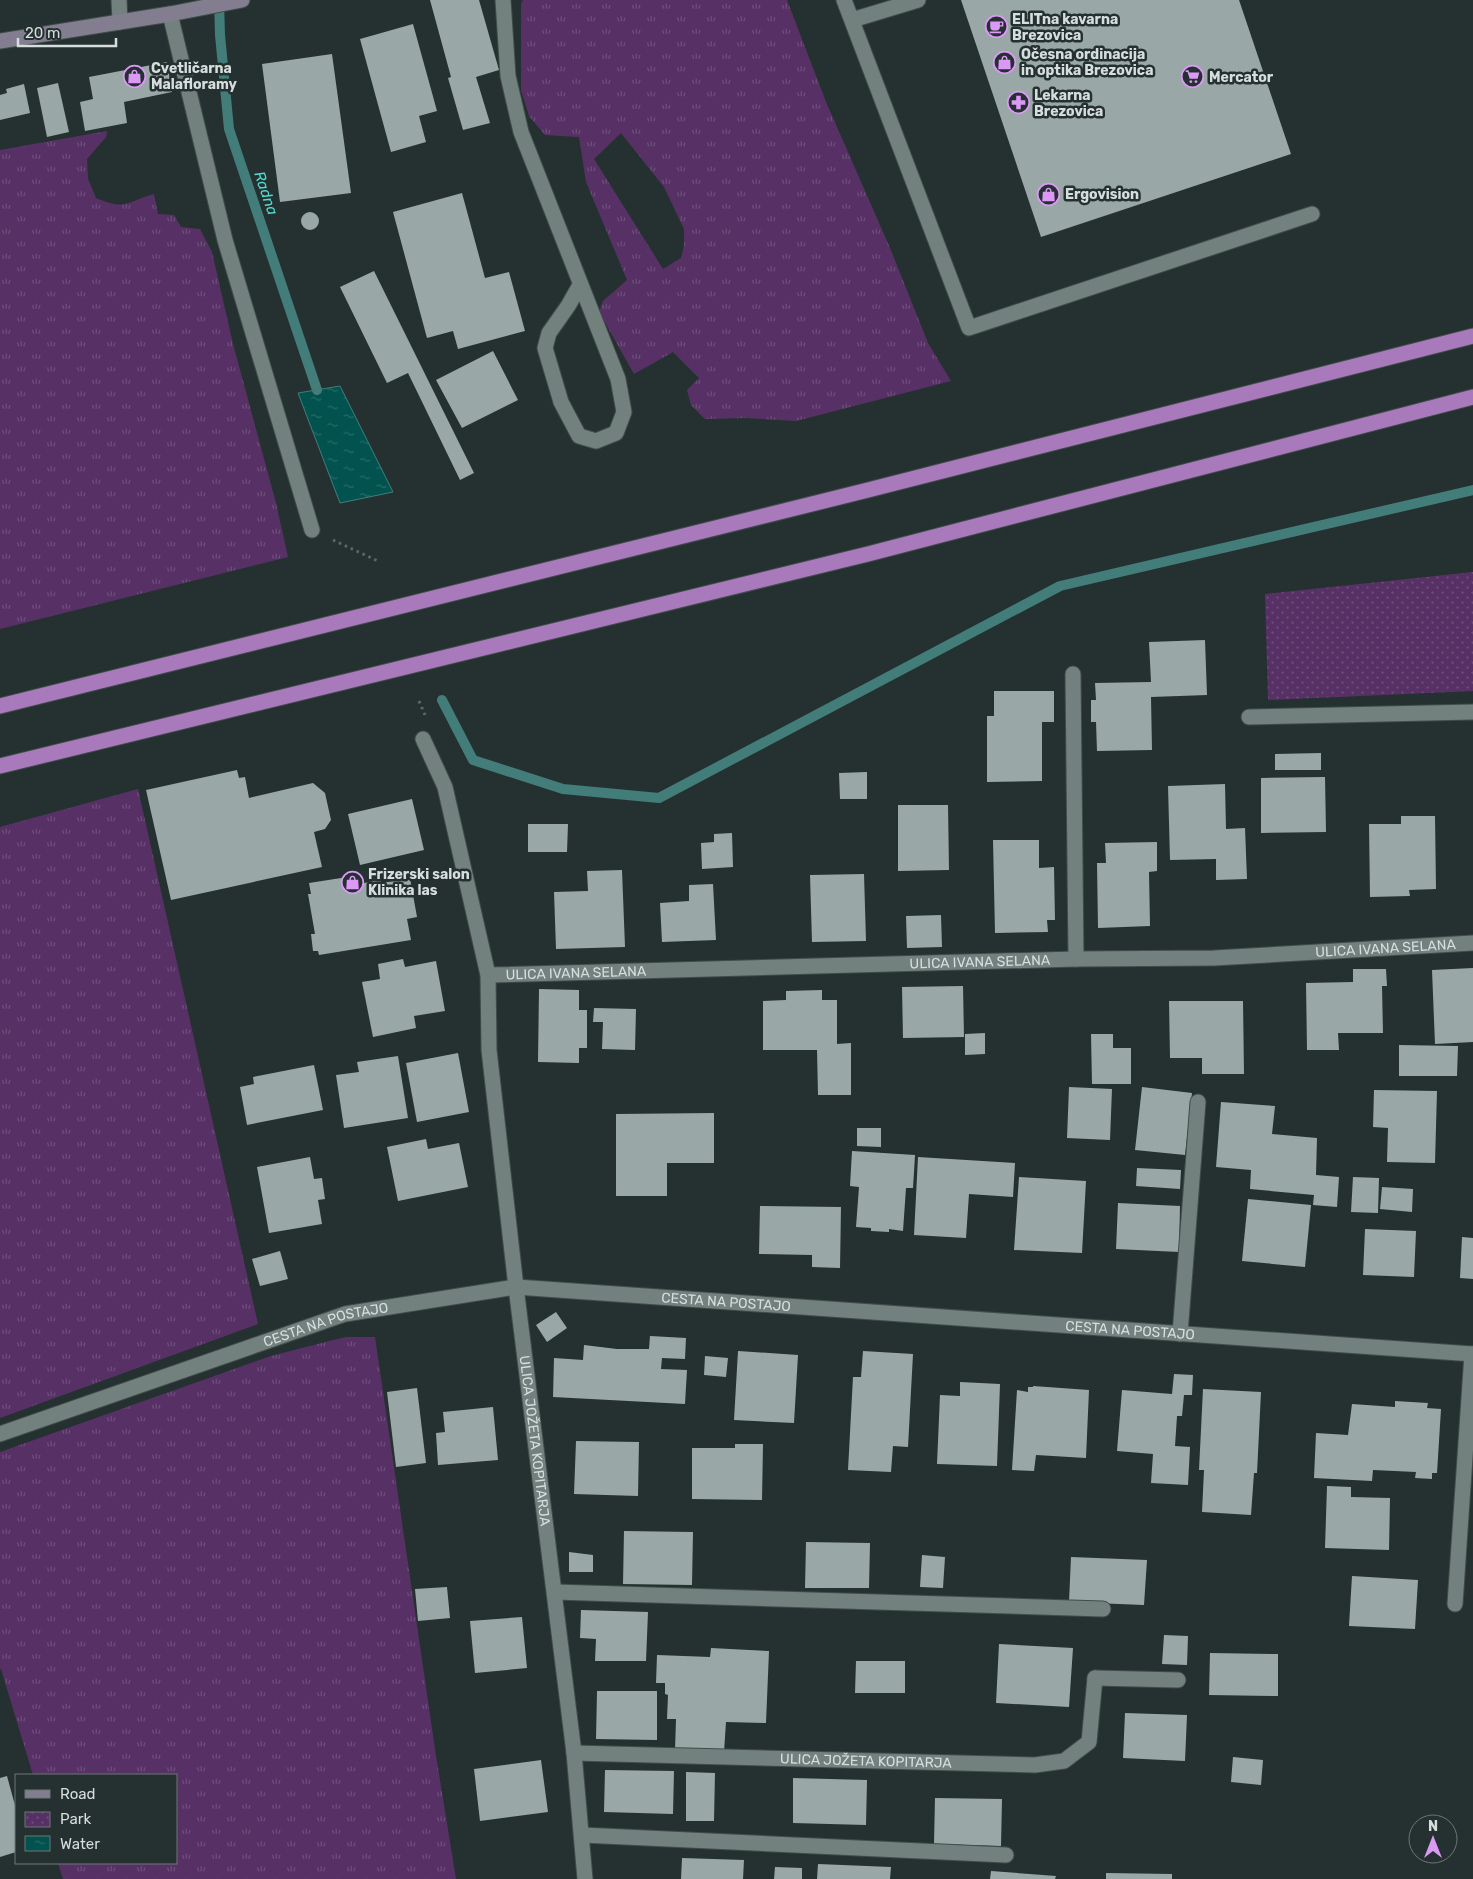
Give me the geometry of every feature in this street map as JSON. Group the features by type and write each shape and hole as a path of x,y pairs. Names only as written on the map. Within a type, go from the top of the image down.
{"highway":[{"path":"0,706 1473,336"},
{"path":"0,766 868,554 1473,397"}],"main road":[{"path":"0,41 170,14 236,1"}],"street":[{"path":"119,0 120,22"},
{"path":"503,0 508,76 521,132 618,379 624,412 616,433 596,441 579,436 561,402 545,348 549,333 580,285"},
{"path":"844,0 969,328 1312,214"},
{"path":"852,20 918,0"},
{"path":"170,14 225,240 312,530"},
{"path":"1073,674 1076,959"},
{"path":"1249,717 1473,712"},
{"name":"ULICA IVANA SELANA","path":"423,739 445,787 488,975 489,1050 516,1288"},
{"name":"ULICA IVANA SELANA","path":"488,975 1076,959 1214,958 1473,943"},
{"path":"1180,1334 1198,1102"},
{"name":"CESTA NA POSTAJO","path":"0,1434 345,1314 516,1288 1473,1354"},
{"name":"ULICA JOŽETA KOPITARJA","path":"516,1288 574,1753 585,1879"},
{"path":"1455,1604 1473,1354"},
{"path":"555,1592 1103,1609"},
{"name":"ULICA JOŽETA KOPITARJA","path":"574,1753 1035,1765 1064,1761 1089,1742 1095,1678 1178,1680"},
{"path":"582,1835 1006,1856"}],"path":[{"path":"312,530 378,561"}],"green space":[{"path":"523,0 787,0 826,102 890,248 928,343 951,381 796,421 746,418 705,419 691,405 687,390 699,378 673,352 634,374 599,312 603,301 627,280 586,182 579,137 545,135 529,116 521,90 521,3","holes":["621,133 664,187 684,229 684,246 681,258 663,269 594,159"]},
{"path":"107,131 106,137 87,159 88,179 96,198 120,205 154,194 158,214 174,215 181,227 200,229 212,252 233,344 276,503 288,557 0,629 0,150"},
{"path":"1473,572 1473,691 1268,700 1265,594"},
{"path":"138,789 258,1324 0,1418 0,827"},
{"path":"345,1337 375,1337 436,1756 456,1879 63,1879 58,1864 178,1864 178,1774 33,1774 0,1669 0,1452 271,1356"}],"water":[{"path":"340,386 393,492 340,503 298,393"}],"building":[{"path":"430,0 479,0 499,70 476,77 490,123 463,130 448,78 451,77"},
{"path":"961,0 1239,0 1291,154 1041,237"},
{"path":"413,24 437,111 419,116 426,142 391,152 360,39"},
{"path":"332,54 351,193 280,202 262,64"},
{"path":"167,62 172,92 124,102 127,123 85,131 80,102 93,99 89,77"},
{"path":"58,83 69,132 47,137 37,88"},
{"path":"24,84 30,113 0,120 0,95 7,93 6,89"},
{"path":"462,193 485,278 509,272 525,331 458,349 453,331 427,338 393,212"},
{"path":"310,212 318,217 319,221 314,229 310,230 302,225 301,221 306,213"},
{"path":"374,271 474,473 460,480 408,373 387,383 340,287"},
{"path":"493,351 518,400 462,428 436,380"},
{"path":"1205,640 1207,695 1151,697 1152,750 1097,751 1096,722 1091,722 1091,700 1096,700 1095,683 1151,682 1149,642"},
{"path":"994,691 1054,691 1054,722 1042,722 1042,781 987,782 987,716 994,716"},
{"path":"1321,753 1321,770 1275,770 1275,754"},
{"path":"237,770 239,778 245,777 249,798 313,783 325,793 331,820 325,829 314,832 322,867 171,900 146,790"},
{"path":"867,772 867,799 840,799 839,773"},
{"path":"1325,777 1326,832 1261,833 1261,778"},
{"path":"1225,784 1226,829 1245,828 1247,879 1216,880 1216,859 1170,860 1168,786"},
{"path":"412,799 424,850 360,865 348,814"},
{"path":"898,805 948,805 949,870 898,871"},
{"path":"1401,816 1435,816 1436,889 1409,890 1410,896 1370,897 1369,824 1401,824"},
{"path":"528,824 568,824 567,852 528,852"},
{"path":"732,833 733,867 702,869 701,843 714,842 714,834"},
{"path":"993,840 1039,840 1039,868 1054,867 1055,920 1047,920 1048,932 995,933"},
{"path":"1157,842 1157,871 1149,872 1150,926 1098,928 1097,863 1106,863 1105,843"},
{"path":"622,870 625,947 556,949 554,892 588,891 587,871"},
{"path":"864,874 866,941 812,942 810,875"},
{"path":"354,876 357,892 359,884 380,880 382,883 410,878 417,917 407,919 411,940 319,955 318,951 313,951 311,934 315,934 308,894 311,894 309,883"},
{"path":"713,884 716,940 662,942 660,903 689,901 689,885"},
{"path":"941,915 942,947 907,948 906,916"},
{"path":"403,959 405,967 436,961 445,1011 414,1016 416,1028 373,1037 362,982 380,979 378,964"},
{"path":"1473,968 1473,1042 1435,1044 1432,970"},
{"path":"1353,969 1386,969 1387,986 1382,986 1383,1033 1338,1033 1339,1050 1307,1050 1306,983 1353,982"},
{"path":"963,986 964,1037 903,1038 902,987"},
{"path":"539,989 579,990 579,1010 587,1010 587,1048 579,1048 579,1063 538,1062"},
{"path":"822,990 822,1000 837,1000 837,1044 851,1043 851,1095 818,1095 817,1050 763,1050 763,1001 786,1000 786,991"},
{"path":"1169,1001 1243,1001 1244,1074 1202,1074 1202,1058 1170,1058"},
{"path":"594,1008 636,1009 635,1050 602,1049 603,1022 593,1022"},
{"path":"985,1033 985,1054 965,1055 965,1034"},
{"path":"1091,1034 1113,1034 1113,1048 1131,1048 1131,1084 1092,1084"},
{"path":"1399,1045 1458,1046 1457,1076 1399,1076"},
{"path":"458,1053 469,1112 417,1122 406,1063"},
{"path":"398,1056 408,1118 344,1128 336,1075 359,1072 357,1062"},
{"path":"314,1065 323,1110 247,1125 240,1087 254,1084 253,1077"},
{"path":"1069,1087 1112,1089 1110,1140 1067,1138"},
{"path":"1142,1087 1192,1093 1185,1155 1135,1150"},
{"path":"1374,1090 1437,1091 1435,1163 1387,1162 1388,1128 1373,1127"},
{"path":"1221,1102 1275,1106 1272,1134 1317,1138 1316,1175 1339,1177 1337,1207 1313,1205 1314,1195 1250,1189 1251,1170 1216,1167"},
{"path":"714,1113 714,1163 667,1163 667,1196 616,1196 616,1114"},
{"path":"857,1128 881,1128 881,1147 857,1146"},
{"path":"426,1139 428,1149 459,1143 468,1187 398,1201 387,1147"},
{"path":"852,1151 915,1155 913,1188 906,1188 903,1231 889,1229 889,1232 871,1231 871,1228 856,1227 859,1187 850,1186"},
{"path":"310,1157 314,1179 322,1178 325,1199 318,1200 322,1224 269,1233 257,1167"},
{"path":"918,1157 1015,1163 1013,1197 969,1194 966,1238 914,1235"},
{"path":"1137,1168 1181,1170 1180,1189 1136,1186"},
{"path":"1019,1177 1086,1181 1082,1253 1014,1250"},
{"path":"1353,1177 1379,1178 1378,1213 1351,1212"},
{"path":"1382,1187 1413,1189 1412,1212 1380,1209"},
{"path":"1248,1199 1311,1205 1305,1267 1242,1261"},
{"path":"1118,1203 1180,1206 1179,1252 1116,1249"},
{"path":"760,1206 841,1207 840,1268 812,1267 812,1255 759,1254"},
{"path":"1365,1229 1416,1231 1414,1277 1363,1275"},
{"path":"1462,1237 1473,1238 1473,1279 1460,1278"},
{"path":"280,1251 288,1279 260,1286 252,1259"},
{"path":"556,1312 567,1328 547,1342 536,1325"},
{"path":"650,1336 686,1338 685,1359 662,1358 661,1369 687,1370 685,1404 553,1397 554,1358 583,1360 584,1345 617,1349 649,1349"},
{"path":"738,1351 798,1355 794,1423 734,1420"},
{"path":"863,1351 913,1354 908,1447 893,1446 891,1472 848,1470 853,1377 861,1377"},
{"path":"705,1356 728,1358 726,1377 704,1375"},
{"path":"1174,1374 1193,1375 1192,1395 1184,1395 1182,1416 1177,1416 1175,1446 1190,1447 1188,1485 1151,1483 1153,1454 1117,1451 1122,1390 1172,1394"},
{"path":"960,1382 1000,1384 997,1466 937,1464 940,1395 960,1396"},
{"path":"1028,1387 1089,1390 1086,1458 1036,1455 1034,1471 1012,1470 1017,1390 1028,1392"},
{"path":"417,1388 426,1463 396,1467 387,1392"},
{"path":"1203,1389 1261,1392 1257,1473 1254,1473 1251,1515 1202,1512 1204,1470 1199,1470"},
{"path":"1395,1401 1428,1403 1427,1408 1441,1409 1437,1473 1432,1473 1432,1479 1415,1478 1416,1472 1373,1470 1372,1481 1314,1478 1316,1433 1348,1435 1352,1404 1395,1407"},
{"path":"493,1407 498,1460 438,1465 436,1433 445,1432 443,1412"},
{"path":"576,1441 639,1442 638,1496 574,1494"},
{"path":"735,1444 763,1444 762,1500 692,1499 692,1448 735,1448"},
{"path":"1327,1486 1351,1487 1351,1497 1390,1498 1389,1550 1325,1548"},
{"path":"624,1531 693,1532 692,1585 623,1584"},
{"path":"806,1542 870,1543 869,1588 805,1588"},
{"path":"569,1552 593,1555 593,1572 569,1572"},
{"path":"922,1555 945,1557 943,1588 920,1587"},
{"path":"1071,1557 1147,1560 1144,1605 1069,1602"},
{"path":"1352,1576 1418,1580 1415,1629 1349,1626"},
{"path":"447,1587 450,1618 418,1621 415,1589"},
{"path":"581,1610 648,1612 646,1661 595,1661 596,1639 580,1638"},
{"path":"522,1617 527,1668 475,1673 470,1621"},
{"path":"1164,1635 1188,1636 1187,1665 1162,1664"},
{"path":"999,1644 1073,1648 1069,1707 996,1703"},
{"path":"711,1648 769,1651 766,1723 726,1722 724,1752 675,1750 676,1719 667,1719 668,1695 665,1694 665,1683 656,1683 657,1655 710,1657"},
{"path":"1210,1653 1278,1654 1278,1696 1209,1695"},
{"path":"856,1661 905,1661 905,1693 855,1693"},
{"path":"597,1691 657,1691 657,1740 596,1739"},
{"path":"1125,1713 1187,1715 1185,1761 1123,1758"},
{"path":"1233,1757 1263,1760 1261,1785 1231,1782"},
{"path":"541,1760 548,1812 480,1821 474,1769"},
{"path":"605,1770 674,1771 673,1814 604,1812"},
{"path":"686,1772 715,1773 714,1821 686,1821"},
{"path":"7,1776 15,1805 15,1852 0,1857 0,1778"},
{"path":"793,1778 867,1780 866,1825 793,1823"},
{"path":"935,1798 1002,1799 1001,1846 934,1844"},
{"path":"682,1858 744,1860 743,1879 681,1879"},
{"path":"818,1864 891,1867 890,1879 817,1879"},
{"path":"775,1867 802,1868 802,1879 774,1879"},
{"path":"991,1871 1056,1876 1055,1879 990,1879"},
{"path":"1106,1873 1172,1874 1172,1879 1106,1879"}],"waterway":[{"name":"Radna","path":"219,0 220,35 229,129 317,390"},
{"path":"442,700 473,760 563,789 659,798 1060,586 1473,490"}],"place":[{"name":"ELITna kavarna Brezovica","path":"996,27"},
{"name":"Očesna ordinacija in optika Brezovica","path":"1005,62"},
{"name":"Cvetličarna Malafloramy","path":"135,76"},
{"name":"Mercator","path":"1193,77"},
{"name":"Lekarna Brezovica","path":"1018,103"},
{"name":"Ergovision","path":"1049,194"},
{"name":"Frizerski salon Klinika las","path":"352,882"}]}
